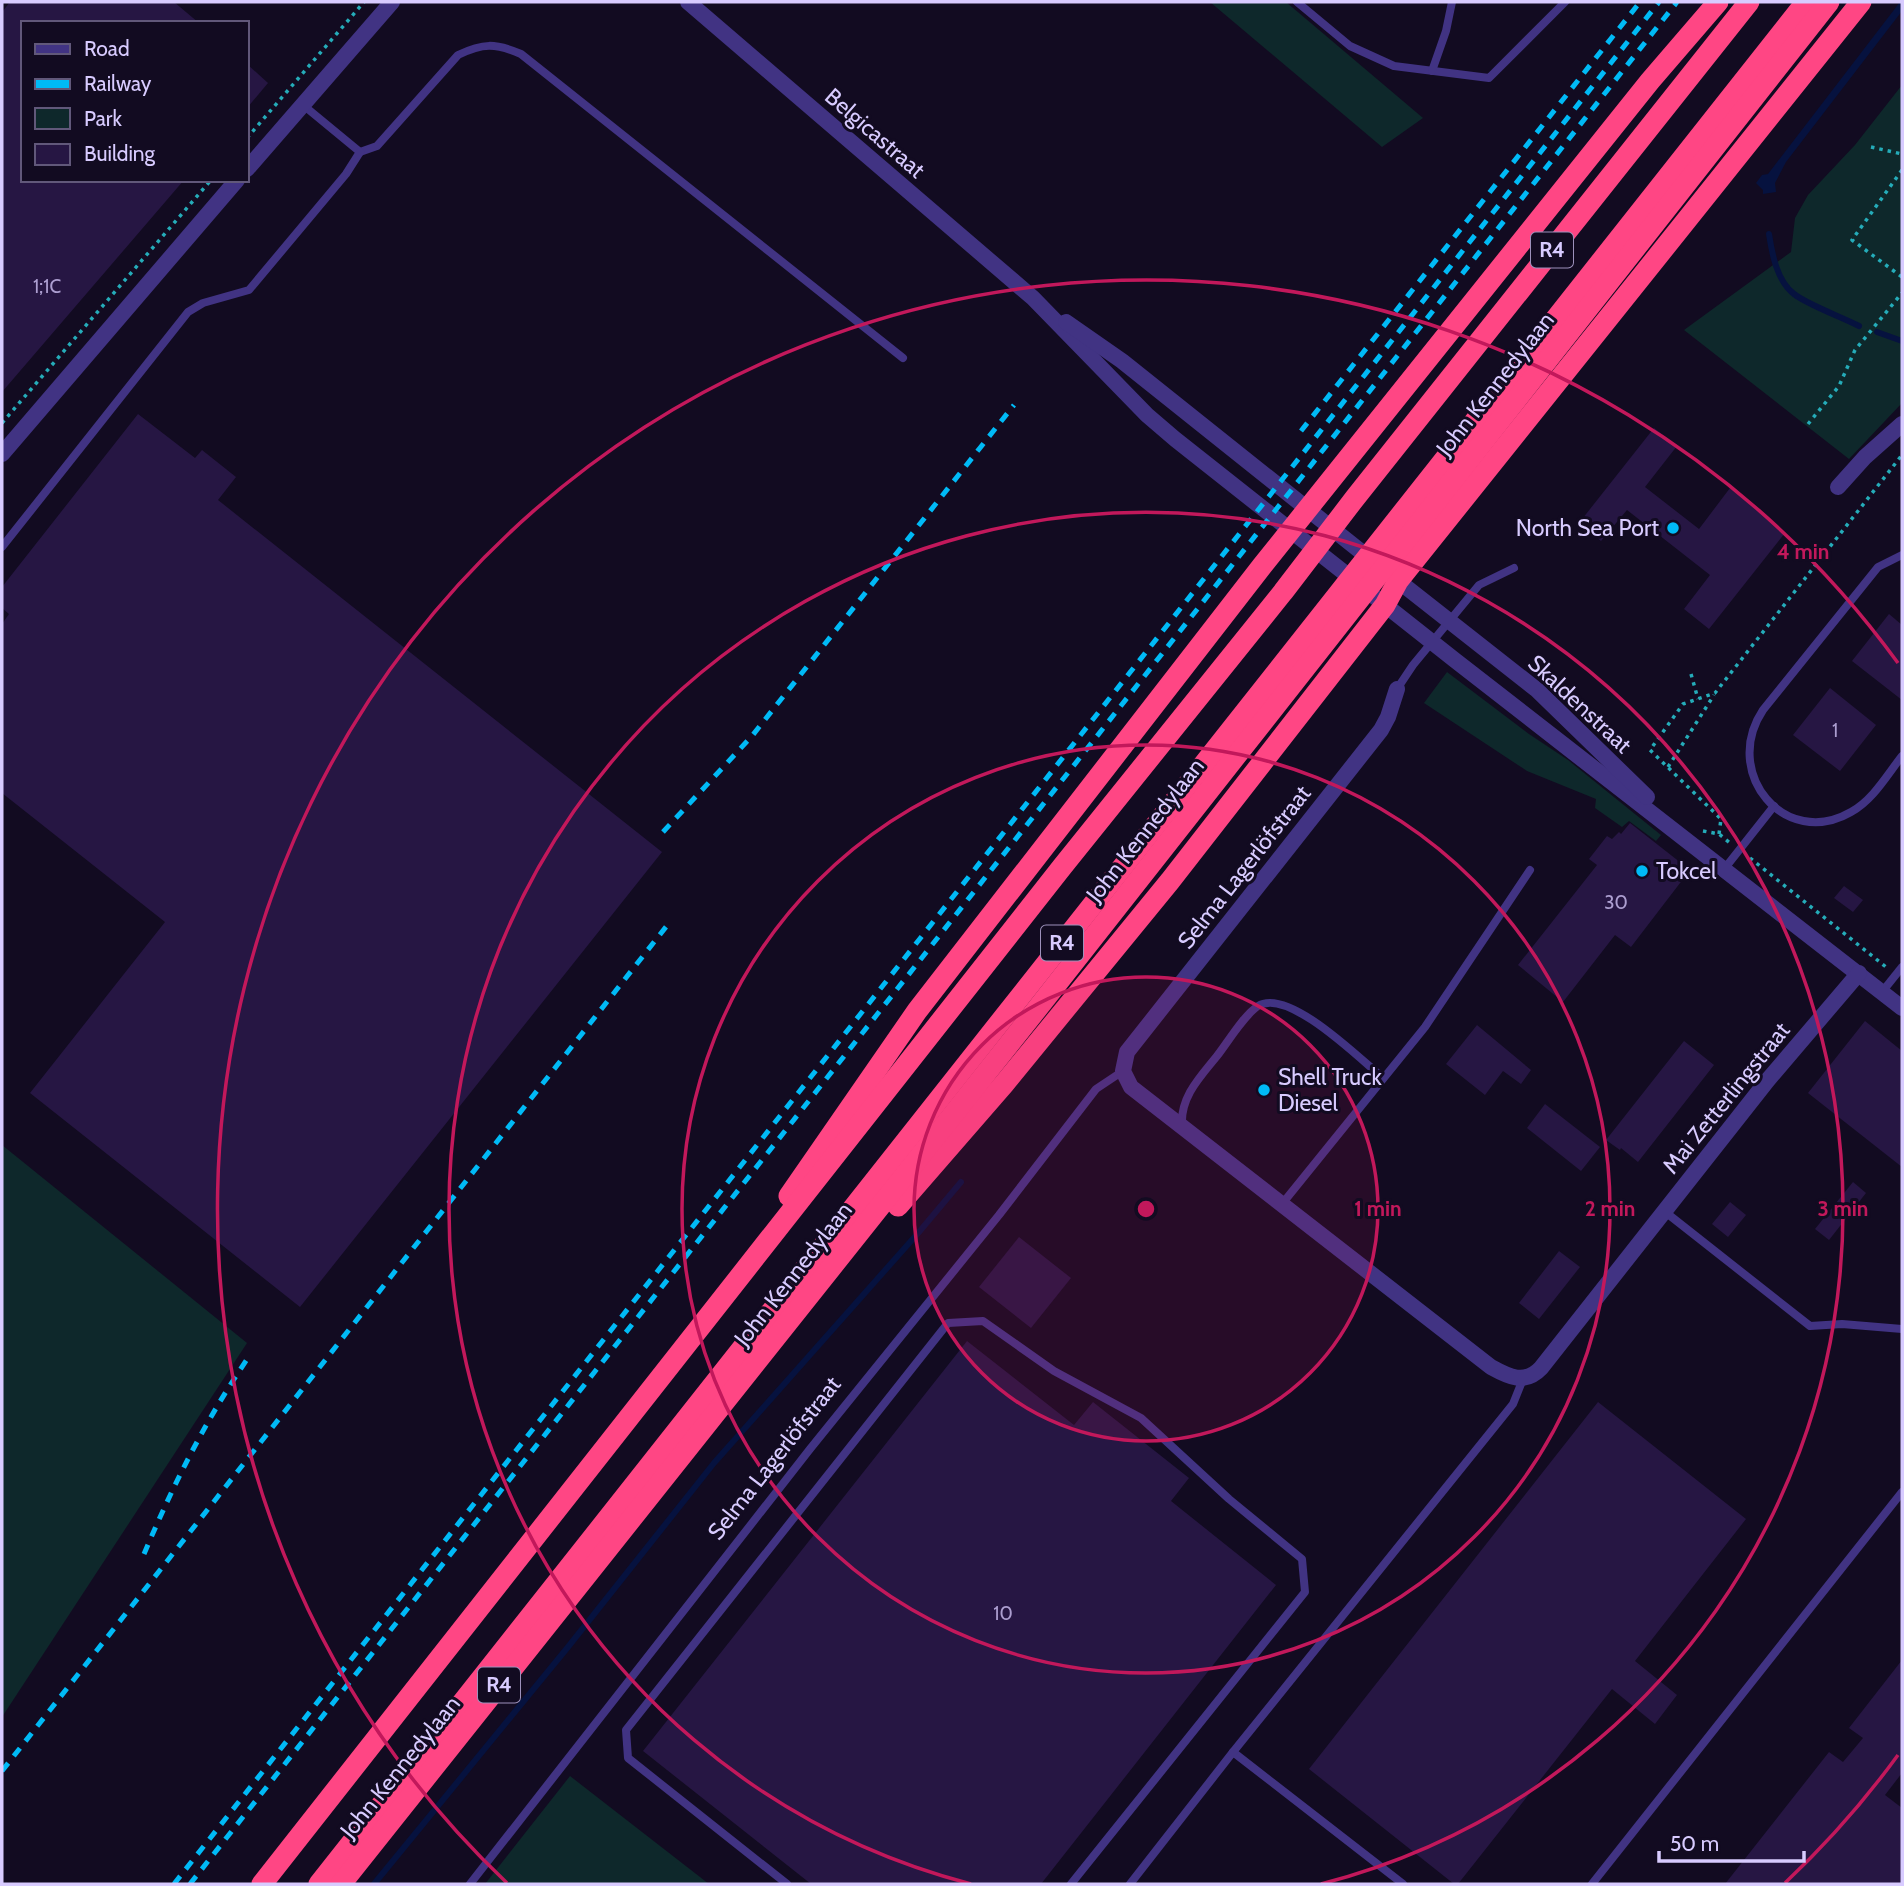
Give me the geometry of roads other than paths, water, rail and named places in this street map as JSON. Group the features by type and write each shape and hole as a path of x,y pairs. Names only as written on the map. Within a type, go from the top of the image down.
{"highway":[{"path":"1290,530 1650,81 1717,2"},
{"name":"John Kennedylaan","path":"262,1884 1062,867 1749,2"},
{"name":"John Kennedylaan","path":"319,1884 1806,2"},
{"name":"John Kennedylaan","path":"341,1884 1051,992 1829,2"},
{"path":"1760,126 1796,66 1842,2"},
{"path":"658,1487 1004,1084 1170,881 1385,605 1404,575 1623,297 1677,234 1861,2"},
{"name":"R4","path":"724,1298 811,1162 917,1011 1290,530"}],"street":[{"path":"248,168 392,2"},
{"name":"Belgicastraat","path":"688,2 1033,298 1147,415 1385,605"},
{"path":"2,454 235,182"},
{"name":"Belgicastraat","path":"1033,298 1122,361 1307,510 1404,575"},
{"path":"1838,487 1865,457 1902,424"},
{"name":"Skaldenstraat","path":"1404,575 1472,640 1537,690 1634,785 1725,868"},
{"name":"Skaldenstraat","path":"1385,605 1902,1008"},
{"name":"Selma Lagerlöfstraat","path":"1123,1071 1127,1052 1381,730 1397,689"},
{"name":"Mai Zetterlingstraat","path":"1523,1379 1533,1376 1541,1368 1767,1081 1859,973"},
{"path":"1123,1071 1131,1087 1491,1367 1506,1376 1523,1379"}],"lane":[{"path":"1297,2 1350,46 1394,66 1489,78 1565,2"},
{"path":"1432,71 1446,31 1452,2"},
{"path":"2,547 188,313 203,303 250,290 346,174 360,152 377,146 458,55 476,47 500,45 521,54 903,358"},
{"path":"303,105 360,152"},
{"path":"1902,555 1878,567 1756,721 1748,747 1757,786 1774,806 1798,819 1824,821 1838,818 1861,805 1902,757"},
{"path":"1397,689 1413,665 1479,585 1514,568"},
{"path":"1725,868 1774,806"},
{"path":"1282,1204 1425,1027 1530,870"},
{"path":"1882,992 1899,971"},
{"path":"1182,1126 1181,1113 1186,1098 1201,1075 1258,1006 1273,1001 1296,1009 1383,1078"},
{"name":"Selma Lagerlöfstraat","path":"470,1884 801,1460 999,1216 1096,1089 1123,1071"},
{"path":"1664,1211 1810,1326 1842,1324 1902,1329"},
{"path":"787,1884 628,1758 626,1730 948,1323 984,1321 1054,1371 1142,1418 1229,1499 1302,1559 1305,1592 1071,1884"},
{"path":"1130,1884 1513,1404 1523,1379"},
{"path":"1592,1884 1902,1492"},
{"path":"1233,1752 1403,1884"}],"waterway":[{"path":"1769,234 1776,267 1788,289 1808,302 1859,326"},
{"path":"1877,332 1902,341"},
{"path":"374,1884 714,1463 961,1182"}],"railway":[{"path":"1301,431 1640,2"},
{"path":"174,1884 1659,2"},
{"path":"190,1884 1677,2"},
{"path":"663,832 752,736 1014,405"},
{"path":"2,1771 669,923"},
{"path":"144,1554 192,1452 250,1355"}],"place":[{"name":"North Sea Port","path":"1673,528"},
{"name":"Tokcel","path":"1642,871"},
{"name":"Shell Truck Diesel","path":"1264,1090"}]}
